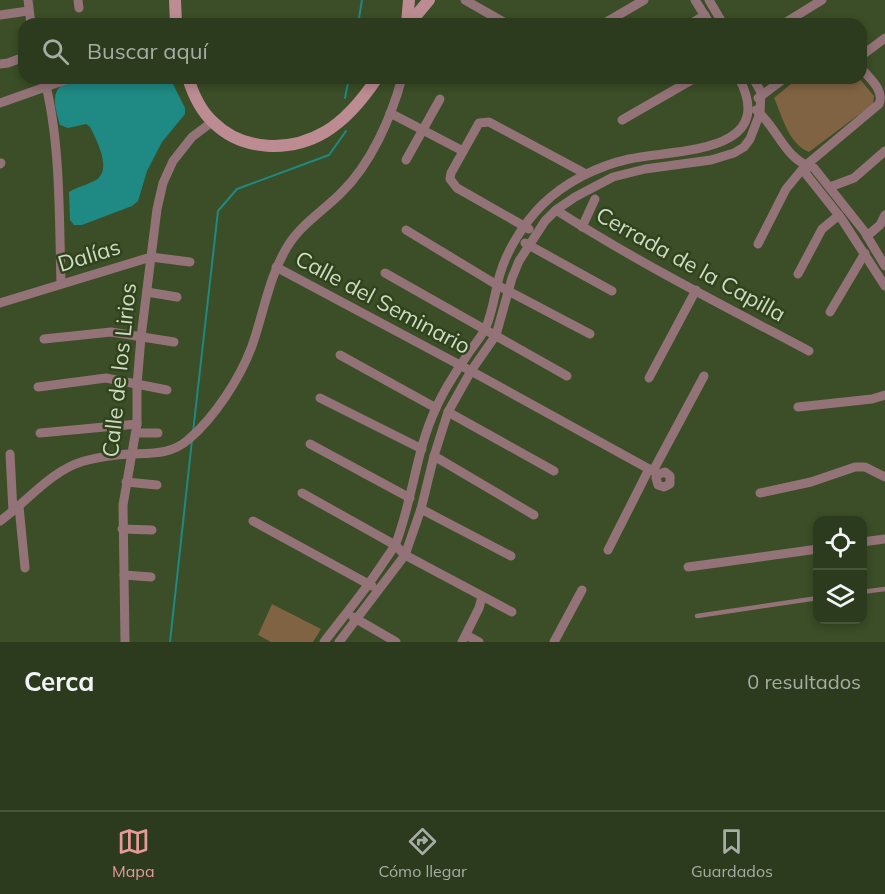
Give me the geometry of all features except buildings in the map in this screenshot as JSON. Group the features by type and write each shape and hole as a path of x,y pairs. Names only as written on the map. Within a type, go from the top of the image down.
{"street":[{"path":"28,0 30,18"},
{"path":"173,18 175,0"},
{"path":"408,18 409,0"},
{"path":"413,18 429,0"},
{"path":"465,0 496,18"},
{"path":"613,18 644,0"},
{"path":"695,0 707,18"},
{"path":"709,0 720,18"},
{"path":"793,18 822,0"},
{"path":"0,15 28,11"},
{"path":"700,18 705,15"},
{"path":"867,52 885,38"},
{"path":"0,64 18,59"},
{"path":"758,244 786,189 805,166 879,104 882,98 880,91 867,75"},
{"path":"0,103 41,84"},
{"path":"45,84 56,164 61,284"},
{"path":"190,84 199,105 213,122 231,136 250,143 274,147 293,144 325,132 356,106 372,84"},
{"path":"0,521 54,476 71,467 102,457 146,455 174,450 189,440 203,425 242,369 276,267 290,243 307,224 342,193 358,172 390,113 400,84"},
{"path":"622,120 685,84"},
{"path":"324,642 369,584 395,545 436,408 485,329 501,271 517,239 541,205 586,174 628,159 704,147 730,139 744,125 749,105 742,84"},
{"path":"339,642 405,555 421,509 448,412 471,371 496,335 519,261 528,244 556,210 595,186 626,172 711,160 734,153 750,138 760,113 760,92 756,84"},
{"path":"749,105 777,84"},
{"path":"406,160 440,99"},
{"path":"749,105 760,113 780,142 805,166 814,168 867,236 885,266"},
{"path":"390,113 463,151"},
{"name":"Calle de los Lirios","path":"124,642 122,529 126,482 137,429 137,385 141,337 163,183 173,161 192,137 213,122"},
{"path":"537,233 453,184 450,179 478,123 489,122 586,174"},
{"path":"830,188 854,178 885,152"},
{"path":"805,166 806,174 865,253 885,286"},
{"path":"582,227 595,199"},
{"name":"Cerrada de la Capilla","path":"556,210 582,227 809,351"},
{"path":"798,274 822,229 838,215"},
{"path":"867,236 880,225 885,215"},
{"path":"406,230 497,285 591,334"},
{"path":"517,239 612,291"},
{"path":"830,312 865,253"},
{"name":"Dalías","path":"0,303 151,257 190,262"},
{"name":"Calle del Seminario","path":"276,267 654,471"},
{"path":"385,273 567,376"},
{"path":"649,378 696,290"},
{"path":"147,292 177,297"},
{"path":"44,339 111,332 174,342"},
{"path":"340,356 436,408"},
{"path":"608,550 654,471 704,376"},
{"path":"38,387 106,378 167,390"},
{"path":"798,407 872,399 885,395"},
{"path":"320,398 422,449"},
{"path":"448,412 554,471"},
{"path":"40,433 137,429 158,433"},
{"path":"310,444 410,498"},
{"path":"10,454 25,568"},
{"path":"434,456 534,515"},
{"path":"760,493 811,482 855,467 865,467 885,477"},
{"path":"126,482 157,485"},
{"path":"302,493 395,545 405,555 512,612"},
{"path":"421,509 511,556"},
{"path":"253,521 379,589"},
{"path":"122,529 152,530"},
{"path":"867,541 885,539"},
{"path":"688,567 813,550"},
{"path":"124,575 151,577"},
{"path":"554,642 582,590"},
{"path":"479,642 464,639 482,597"},
{"path":"346,613 396,642"}],"lane":[{"path":"867,591 885,589"},
{"path":"697,616 813,599"}],"shaded area":[{"path":"791,84 864,84 874,96 873,104 809,152 796,143 791,136 774,98"},
{"path":"272,604 321,629 313,642 271,642 258,635"}],"water":[{"path":"64,84 173,84 185,108 185,114 162,142 147,171 138,201 132,206 82,225 74,225 70,220 69,192 96,180 101,175 102,154 90,127 86,124 68,128 60,125 55,99"}],"waterway":[{"path":"359,18 362,0"},
{"path":"345,98 348,84"},
{"path":"193,432 218,211 237,189 329,155 346,131"},
{"path":"170,642 192,440"}]}
